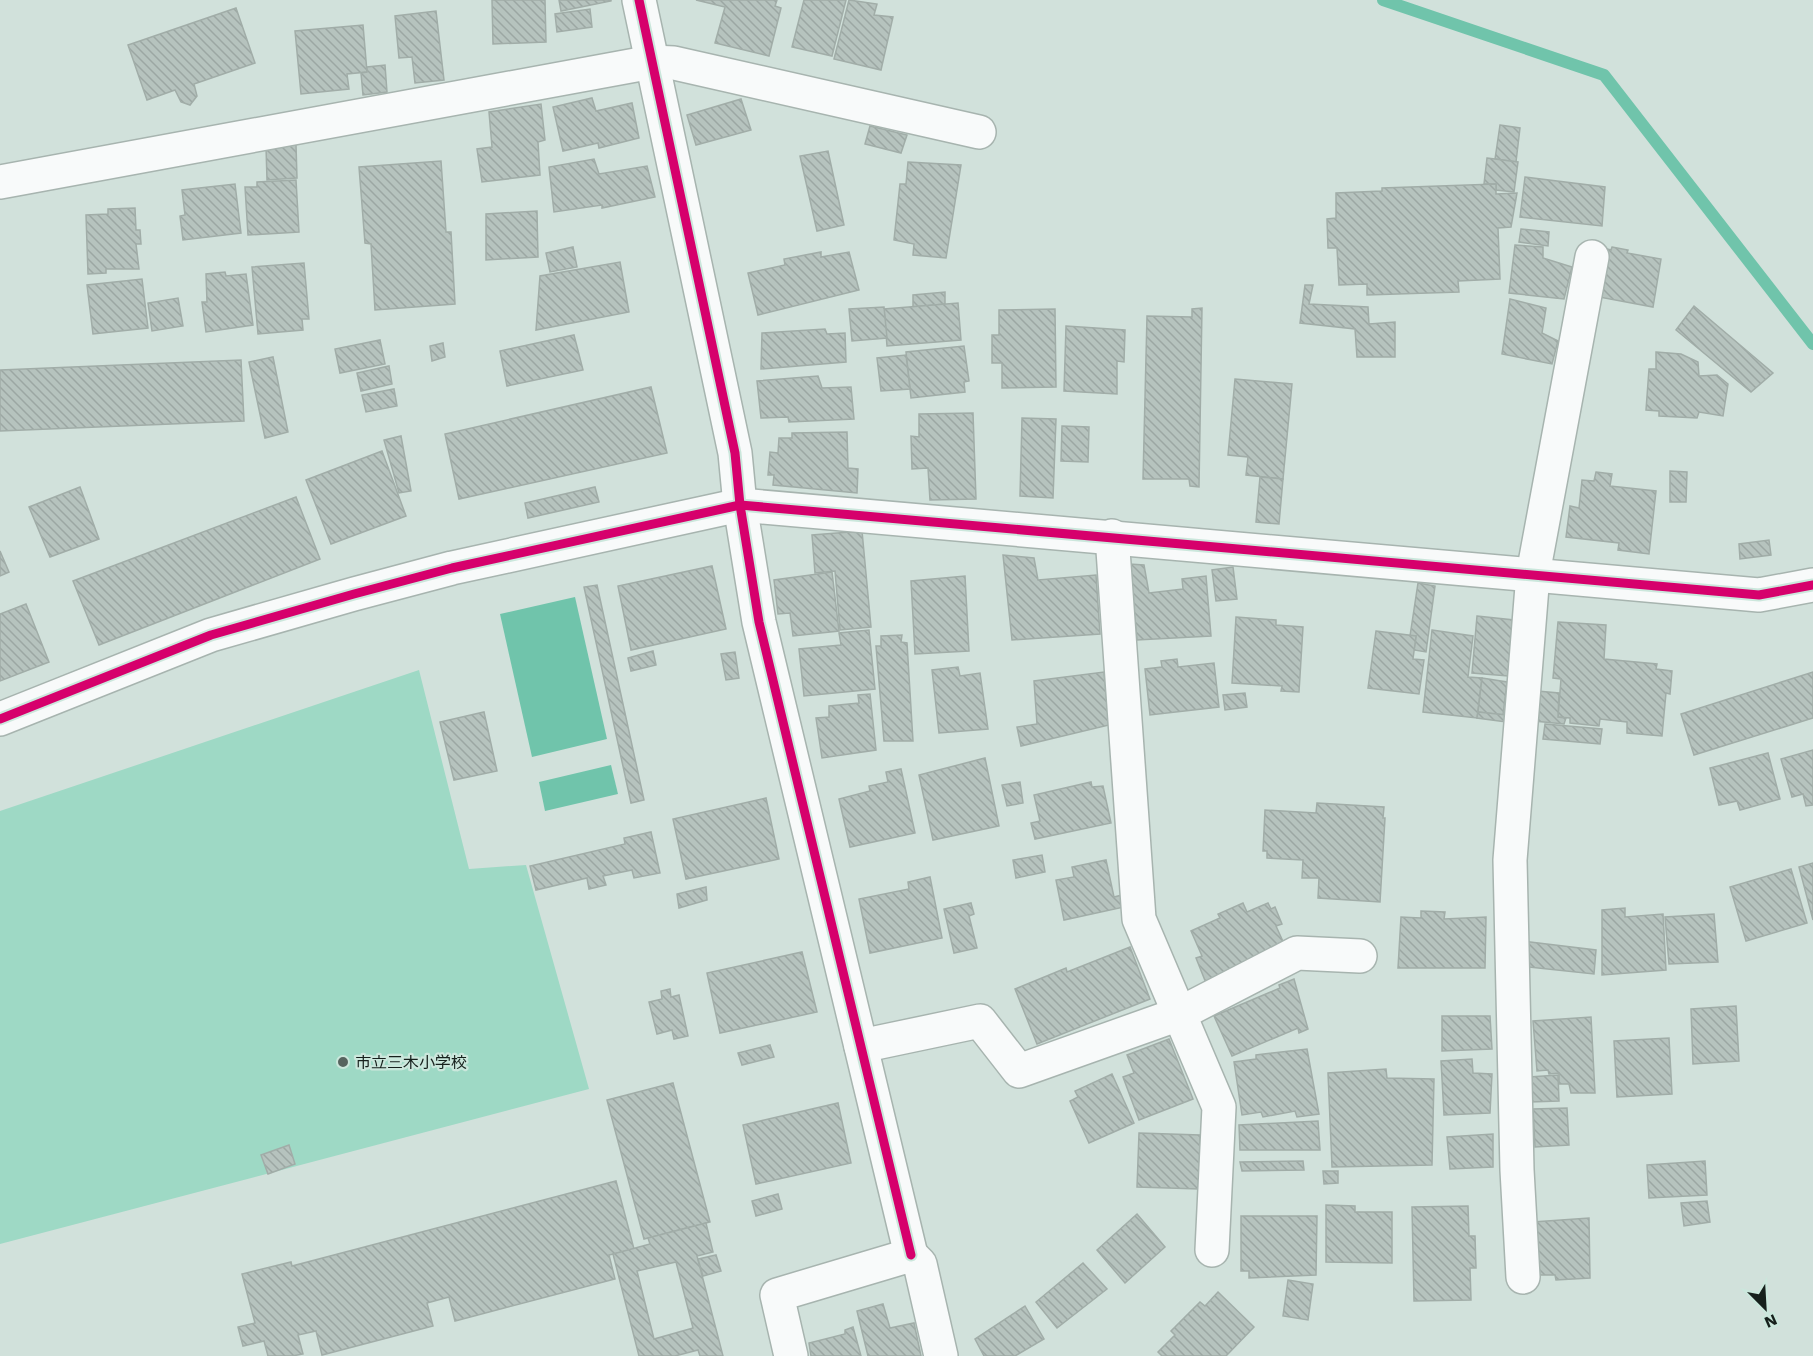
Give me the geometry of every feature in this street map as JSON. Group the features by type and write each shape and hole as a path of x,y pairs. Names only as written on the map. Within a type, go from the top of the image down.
{"street":[{"path":"639,0 735,453 740,504 759,622 911,1255 920,1264 941,1356"},
{"path":"0,182 652,63 674,63 979,132"},
{"path":"1523,1276 1517,1170 1510,860 1533,574 1592,257"},
{"path":"0,719 212,635 452,568 740,504 1759,595 1813,585"},
{"path":"1112,536 1139,919 1219,1107 1212,1250"},
{"path":"861,1046 980,1021 1019,1071 1179,1014 1297,954 1360,957"},
{"path":"791,1356 777,1295 911,1255"}],"shaded area":[{"path":"575,597 607,739 532,757 500,614"},
{"path":"419,670 469,869 526,865 589,1089 0,1244 0,811"},
{"path":"611,765 618,794 545,811 539,782"}],"building":[{"path":"492,0 545,0 546,42 493,44"},
{"path":"559,0 611,0 611,1 561,11"},
{"path":"696,0 777,0 775,6 781,8 769,56 715,43 725,7"},
{"path":"804,0 846,0 832,56 792,47"},
{"path":"849,0 877,4 874,15 893,17 881,70 834,59"},
{"path":"236,8 255,63 194,84 197,96 190,105 181,102 175,90 147,100 128,45"},
{"path":"590,9 592,27 557,32 555,14"},
{"path":"436,11 444,80 415,83 412,57 399,58 395,16"},
{"path":"363,25 367,72 347,74 349,89 301,94 295,31"},
{"path":"385,65 387,92 363,95 361,73 367,72 367,67"},
{"path":"592,98 596,111 632,103 639,138 599,148 598,143 563,151 553,107"},
{"path":"741,99 751,130 696,145 687,115"},
{"path":"541,104 545,140 538,142 540,175 482,182 477,149 492,147 489,112"},
{"path":"1500,125 1520,128 1516,162 1495,159"},
{"path":"870,126 907,135 901,153 865,144"},
{"path":"296,145 297,178 267,180 266,147"},
{"path":"828,151 844,225 817,231 800,156"},
{"path":"1487,158 1518,162 1514,192 1496,190 1496,184 1484,184"},
{"path":"594,159 599,174 647,166 655,197 602,208 602,205 554,212 549,167"},
{"path":"441,161 446,232 451,232 455,304 375,310 371,244 365,243 359,167"},
{"path":"908,162 961,165 946,258 913,255 914,244 894,240 900,184 906,184"},
{"path":"1525,177 1605,187 1602,226 1520,217"},
{"path":"296,180 299,232 248,235 245,187 257,187 257,182"},
{"path":"235,184 241,233 183,240 180,216 185,215 182,190"},
{"path":"1496,184 1496,194 1517,193 1511,227 1498,228 1500,279 1458,281 1459,292 1367,295 1367,284 1339,285 1337,248 1328,248 1327,219 1336,218 1336,193 1382,191 1382,188"},
{"path":"135,208 136,230 140,230 141,244 136,244 139,269 106,269 106,273 88,274 86,215 108,214 108,209"},
{"path":"537,211 538,257 486,260 486,214"},
{"path":"1521,229 1549,232 1548,246 1519,242"},
{"path":"1515,245 1543,247 1543,258 1572,267 1564,299 1509,293"},
{"path":"573,247 577,267 550,272 546,253"},
{"path":"1612,247 1628,250 1627,253 1661,259 1653,307 1599,297 1607,249 1611,250"},
{"path":"821,252 821,257 849,252 859,290 758,315 748,273 785,265 784,259"},
{"path":"620,262 629,312 536,330 540,276"},
{"path":"304,263 309,319 302,319 303,330 258,334 252,267"},
{"path":"225,272 226,276 246,274 253,325 206,332 202,302 207,302 206,274"},
{"path":"142,279 148,328 93,334 87,285"},
{"path":"1305,285 1313,285 1309,304 1368,307 1369,324 1395,322 1395,357 1357,357 1355,329 1300,323"},
{"path":"945,292 945,304 913,307 913,295"},
{"path":"178,298 183,326 152,331 148,303"},
{"path":"1510,299 1546,308 1542,333 1558,341 1552,364 1502,354"},
{"path":"958,303 961,340 887,346 884,309"},
{"path":"1694,306 1773,373 1751,392 1676,330"},
{"path":"884,307 887,338 852,341 849,309"},
{"path":"1202,308 1199,487 1190,486 1189,479 1143,479 1147,316 1192,317 1192,309"},
{"path":"1055,309 1056,387 1002,388 1002,363 992,363 992,335 999,335 999,310"},
{"path":"1066,326 1125,330 1124,362 1117,361 1117,394 1064,391"},
{"path":"825,329 827,334 845,333 846,362 761,369 762,333"},
{"path":"574,335 583,370 507,386 500,351"},
{"path":"380,340 385,364 340,373 335,349"},
{"path":"443,343 445,357 432,361 430,346"},
{"path":"964,346 969,381 964,382 965,392 911,398 906,352"},
{"path":"1656,352 1681,354 1698,362 1699,376 1717,375 1728,384 1723,416 1699,412 1697,418 1659,416 1659,411 1646,410 1649,369 1656,369"},
{"path":"906,355 910,389 881,391 877,358"},
{"path":"273,357 288,432 265,438 249,362"},
{"path":"241,360 244,421 0,431 0,370"},
{"path":"389,366 392,384 361,391 357,373"},
{"path":"818,376 822,388 851,387 854,419 789,422 788,417 761,418 757,381"},
{"path":"1235,379 1292,384 1283,479 1246,475 1248,457 1228,455"},
{"path":"651,387 667,453 459,499 445,434"},
{"path":"394,389 397,406 366,412 362,395"},
{"path":"973,413 976,499 930,500 928,468 912,469 911,436 919,437 919,414"},
{"path":"1022,418 1056,419 1053,498 1020,496"},
{"path":"1062,426 1089,427 1088,462 1061,461"},
{"path":"847,432 848,468 858,469 857,493 773,485 774,475 768,475 770,452 778,453 779,438 792,438 792,433"},
{"path":"401,436 411,491 399,493 384,440"},
{"path":"382,451 406,516 331,544 306,480"},
{"path":"1670,471 1687,472 1686,502 1670,502"},
{"path":"1596,472 1612,474 1610,486 1656,491 1649,554 1618,550 1619,543 1566,537 1570,506 1579,508 1582,480 1594,481"},
{"path":"1260,477 1283,479 1279,524 1256,522"},
{"path":"80,487 99,539 50,557 29,507"},
{"path":"595,487 599,502 528,518 525,503"},
{"path":"296,497 320,559 99,645 73,581"},
{"path":"862,531 871,627 840,630 835,571 815,573 812,535"},
{"path":"1769,540 1771,555 1740,559 1739,544"},
{"path":"0,551 9,572 0,576"},
{"path":"1003,555 1034,558 1038,580 1096,575 1100,634 1012,640"},
{"path":"1129,564 1144,565 1149,593 1183,589 1182,579 1206,576 1211,636 1137,640"},
{"path":"712,566 726,629 631,650 618,586"},
{"path":"1233,567 1237,599 1216,601 1212,570"},
{"path":"832,572 839,631 793,636 790,613 778,614 774,580"},
{"path":"965,576 969,651 915,654 911,581"},
{"path":"1418,583 1435,586 1426,652 1414,650 1416,636 1410,636"},
{"path":"597,585 644,800 631,803 584,587"},
{"path":"26,604 49,662 0,681 0,614"},
{"path":"1477,616 1514,620 1508,676 1472,673"},
{"path":"1236,617 1276,620 1276,625 1303,627 1299,692 1281,691 1282,686 1232,683"},
{"path":"1558,622 1606,625 1604,659 1657,664 1656,669 1672,671 1670,694 1666,693 1662,736 1627,733 1627,722 1600,719 1599,726 1570,723 1570,718 1558,717 1561,679 1553,678"},
{"path":"869,630 875,689 804,696 799,649 841,645 839,633"},
{"path":"1432,630 1473,636 1468,677 1482,678 1477,718 1423,712"},
{"path":"1376,631 1416,636 1413,659 1424,660 1419,694 1368,688"},
{"path":"902,635 901,642 907,643 913,741 884,741 876,646 881,646 881,636"},
{"path":"653,651 656,665 631,671 628,658"},
{"path":"735,652 739,678 726,680 721,654"},
{"path":"1177,659 1178,667 1214,663 1219,707 1150,715 1145,669 1162,667 1161,661"},
{"path":"958,667 960,676 980,673 988,729 939,733 932,670"},
{"path":"1104,672 1109,725 1021,746 1017,727 1037,724 1034,681"},
{"path":"1813,672 1813,718 1694,755 1681,714"},
{"path":"1482,678 1507,682 1503,715 1478,712"},
{"path":"1537,691 1559,693 1558,717 1566,718 1564,724 1534,721"},
{"path":"1245,693 1247,707 1225,710 1223,695"},
{"path":"870,694 876,750 822,758 816,718 829,717 829,706 859,703 858,695"},
{"path":"484,712 497,771 454,780 440,722"},
{"path":"1478,712 1507,715 1506,722 1477,718"},
{"path":"1545,724 1602,729 1600,744 1543,739"},
{"path":"1813,750 1813,805 1806,806 1803,794 1792,797 1781,759"},
{"path":"1768,753 1780,799 1740,810 1737,801 1719,805 1710,768"},
{"path":"985,758 999,826 933,840 919,775"},
{"path":"901,769 915,833 850,847 839,799 870,791 869,786 888,782 886,772"},
{"path":"1020,782 1023,803 1007,806 1002,785"},
{"path":"1091,782 1092,787 1103,786 1111,823 1035,839 1031,823 1040,821 1034,795"},
{"path":"766,798 779,859 686,879 673,819"},
{"path":"1317,803 1384,807 1380,902 1318,898 1319,878 1302,878 1303,860 1267,858 1267,851 1263,851 1265,810 1316,813"},
{"path":"651,832 660,873 634,878 632,870 603,876 606,885 589,889 587,878 536,890 530,866 625,844 624,838"},
{"path":"1042,855 1045,872 1016,878 1013,860"},
{"path":"1106,860 1114,897 1122,895 1124,907 1064,920 1056,880 1074,877 1072,867"},
{"path":"1813,863 1813,920 1799,867"},
{"path":"1791,869 1807,923 1746,941 1730,887"},
{"path":"930,877 942,938 870,953 859,899 909,889 908,882"},
{"path":"706,887 707,900 679,908 677,894"},
{"path":"971,903 974,914 969,916 977,948 954,953 944,909"},
{"path":"1243,903 1247,912 1268,903 1271,909 1275,907 1282,924 1276,926 1286,948 1206,983 1196,958 1202,956 1191,931 1220,918 1218,914"},
{"path":"1625,908 1625,917 1663,914 1666,970 1602,975 1602,910"},
{"path":"1421,911 1445,912 1444,919 1486,917 1485,968 1398,968 1401,917 1421,918"},
{"path":"1714,914 1718,962 1669,964 1665,917"},
{"path":"1522,941 1596,950 1594,974 1519,966"},
{"path":"1130,947 1150,999 1037,1044 1015,989 1066,968 1067,972"},
{"path":"802,952 817,1012 720,1033 707,973"},
{"path":"1294,979 1308,1029 1299,1033 1298,1028 1232,1056 1214,1016 1280,988 1279,985"},
{"path":"670,989 671,997 679,995 688,1036 674,1039 672,1030 657,1034 649,1002 662,999 661,991"},
{"path":"1736,1006 1739,1061 1693,1064 1691,1009"},
{"path":"1442,1016 1490,1016 1492,1049 1442,1051"},
{"path":"1591,1017 1595,1093 1571,1093 1569,1084 1559,1084 1559,1073 1549,1074 1548,1070 1537,1071 1533,1021"},
{"path":"1669,1038 1672,1094 1617,1097 1614,1041"},
{"path":"1169,1039 1193,1099 1139,1120 1123,1077 1134,1073 1127,1055"},
{"path":"770,1045 774,1057 742,1065 738,1053"},
{"path":"1307,1049 1319,1114 1297,1117 1295,1111 1263,1117 1261,1112 1242,1115 1234,1062 1256,1059 1256,1055"},
{"path":"1472,1059 1473,1073 1492,1074 1490,1113 1444,1115 1441,1061"},
{"path":"1386,1069 1387,1078 1434,1079 1432,1165 1332,1167 1328,1073"},
{"path":"1112,1074 1134,1123 1089,1143 1070,1101 1078,1097 1075,1091"},
{"path":"1558,1075 1559,1101 1530,1102 1529,1077"},
{"path":"673,1083 710,1222 644,1239 607,1100"},
{"path":"838,1103 851,1163 756,1184 743,1125"},
{"path":"1567,1108 1569,1145 1535,1147 1533,1109"},
{"path":"1318,1121 1320,1150 1240,1150 1239,1125"},
{"path":"1139,1133 1200,1135 1199,1189 1137,1187"},
{"path":"1493,1134 1493,1167 1450,1169 1447,1137"},
{"path":"289,1145 295,1164 268,1174 261,1155"},
{"path":"1303,1161 1304,1170 1242,1171 1240,1162"},
{"path":"1705,1161 1707,1195 1649,1198 1647,1165"},
{"path":"1323,1171 1338,1171 1338,1183 1324,1184"},
{"path":"616,1181 634,1249 609,1255 615,1279 455,1321 449,1297 427,1303 433,1326 322,1355 316,1331 298,1335 303,1354 268,1356 264,1341 243,1346 238,1327 255,1323 242,1274 291,1262 292,1266"},
{"path":"778,1194 782,1209 756,1216 752,1201"},
{"path":"1707,1201 1710,1222 1684,1226 1681,1203"},
{"path":"1326,1205 1355,1206 1355,1212 1392,1212 1392,1263 1326,1262"},
{"path":"1468,1206 1469,1236 1475,1236 1476,1268 1470,1268 1471,1300 1414,1301 1412,1207"},
{"path":"1137,1214 1165,1247 1125,1283 1097,1250"},
{"path":"1241,1216 1317,1216 1316,1275 1249,1278 1249,1271 1241,1271"},
{"path":"1589,1218 1590,1278 1556,1280 1555,1275 1536,1275 1533,1222"},
{"path":"706,1223 713,1252 697,1256 723,1356 700,1356 698,1350 675,1356 639,1356 613,1254 650,1244 648,1238","holes":["676,1262 693,1328 654,1339 637,1271"]},
{"path":"716,1255 721,1271 703,1276 698,1259"},
{"path":"1083,1263 1107,1289 1057,1328 1036,1302"},
{"path":"1288,1280 1313,1284 1308,1320 1283,1316"},
{"path":"1218,1292 1254,1327 1226,1356 1162,1356 1158,1352 1175,1335 1171,1331 1200,1302 1205,1306"},
{"path":"883,1304 890,1328 914,1323 921,1356 868,1356 857,1311"},
{"path":"1025,1306 1044,1339 1015,1356 984,1356 975,1339"},
{"path":"853,1327 861,1356 811,1356 809,1343 845,1334 845,1330"}],"waterway":[{"path":"1383,0 1604,75 1813,344"}],"cycle path":[{"path":"639,0 735,453 740,505 759,622 911,1255"},
{"path":"0,719 211,635 452,568 740,505 1759,595 1813,585"}],"place":[{"name":"市立三木小学校","path":"343,1062"}]}
